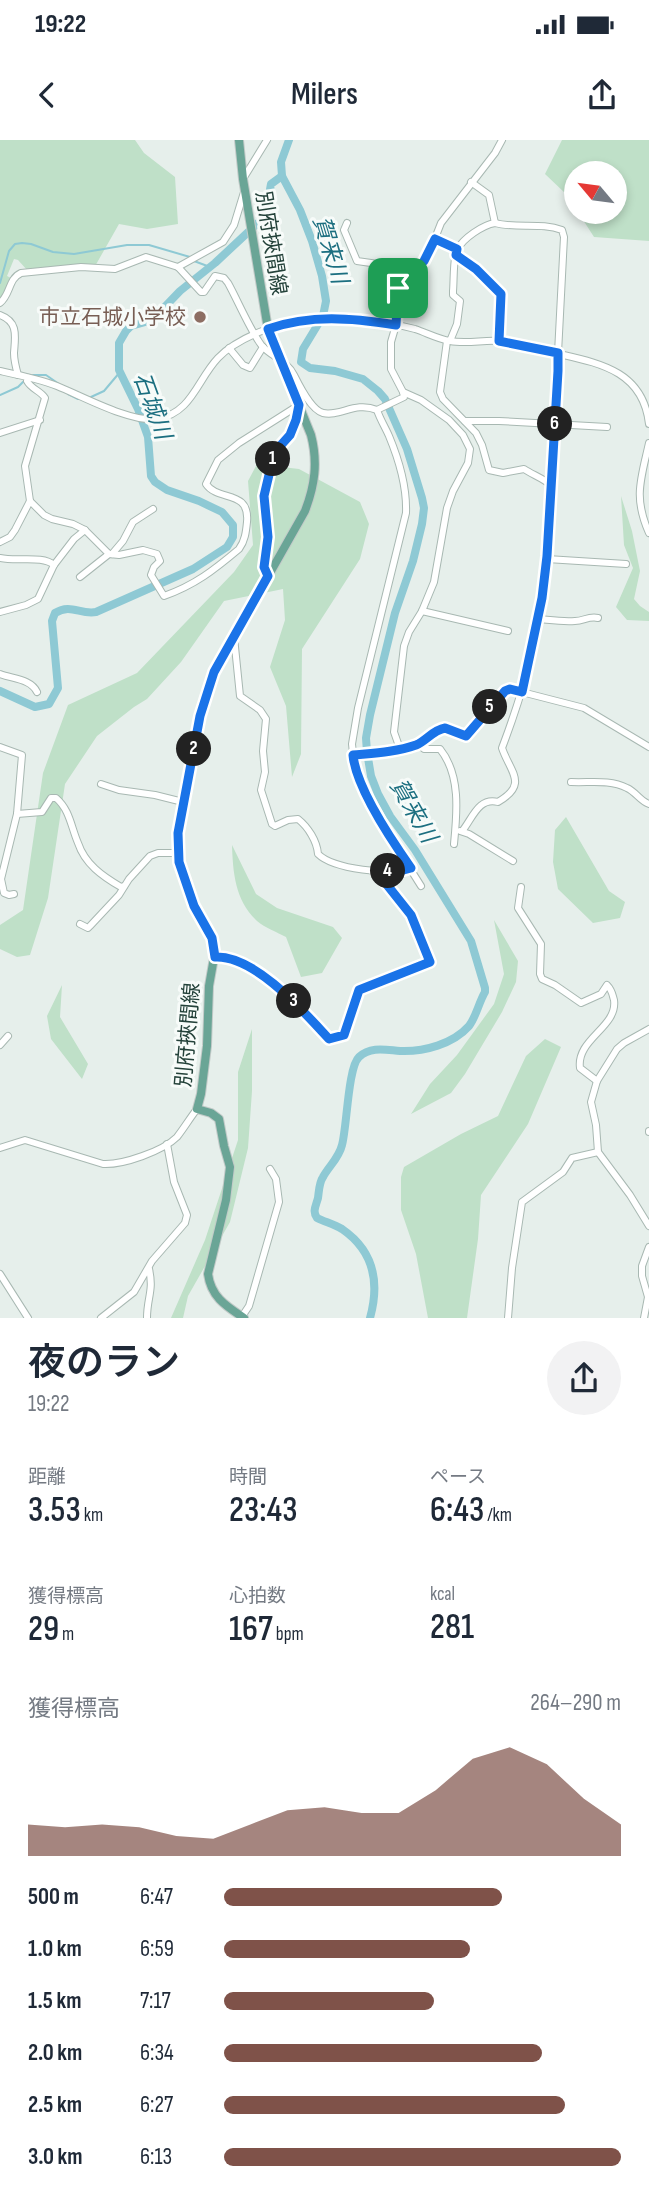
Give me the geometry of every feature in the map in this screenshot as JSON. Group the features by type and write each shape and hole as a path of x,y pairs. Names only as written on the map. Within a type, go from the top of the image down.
{"main road":[{"name":"別府挾間線","path":"239,140 268,329 312,435 316,453 313,490 305,511 233,635 208,687 178,833 177,853 194,906 212,938 215,957 209,986 207,1046 197,1109 211,1113 219,1119 230,1167 226,1200 208,1274 209,1282 222,1303 243,1318"}],"street":[{"path":"177,267 223,242 234,225 244,184 267,140"},
{"path":"0,303 6,298 14,278 28,271 81,267 114,269 146,257 177,267 198,290 204,292 215,276 224,278 263,347 293,372 302,391 318,410 323,413 357,407 379,409 404,397 391,369 391,342 396,325 398,288 424,261 441,223 502,140"},
{"path":"471,182 489,195 495,223"},
{"path":"347,223 344,230 357,261 362,264 378,264 398,288"},
{"path":"454,844 459,830 482,803 490,800 498,802 514,788 516,778 502,748 522,692 547,559 555,425 564,237 562,230 553,228 495,223 479,230 457,252 453,295 460,301 457,324 449,341 440,392 443,399 470,426 482,445 489,470 503,473 524,469 551,486"},
{"path":"435,239 457,252 501,294 499,341"},
{"path":"0,315 11,322 16,331 15,362 18,375"},
{"path":"0,371 54,385 135,418 155,419 169,416 182,408 192,398 212,365 229,348 289,322 340,317 396,325 449,341 499,341 610,367 624,377 638,393 649,424"},
{"path":"229,348 243,365 250,368 263,347"},
{"path":"29,378 27,381 30,385 45,398 25,466 30,501 44,515 85,530 111,554 143,550 157,554 160,561 151,575 164,596 207,577 239,549 246,533 246,509 235,498 209,489 206,484 218,460 239,443 299,405"},
{"path":"400,749 394,732 405,639 422,611 436,573 447,508 468,463 470,449 463,435 449,420 421,400 403,392"},
{"path":"268,576 264,567 268,537 264,496 272,462 290,435 299,405"},
{"path":"379,409 382,425 389,436 405,484 406,513 358,708 352,744 354,763 375,813 421,886"},
{"path":"0,433 40,420"},
{"path":"464,421 607,427"},
{"path":"649,443 639,504 649,533"},
{"path":"0,542 10,537 30,501"},
{"path":"80,577 111,554 123,541 132,522 153,509"},
{"path":"0,612 38,599 54,565 74,539 85,530"},
{"path":"0,558 11,561 44,559 54,565"},
{"path":"547,559 626,564"},
{"path":"422,611 508,631"},
{"path":"538,618 573,621 590,616 598,618"},
{"path":"233,635 240,696 260,710 266,719 263,751 265,772 261,790 272,824 275,826 298,819 317,846 318,854 331,864 376,871 411,868"},
{"path":"0,674 13,680 28,682 37,692"},
{"path":"353,755 418,744 445,728 466,736 505,691 510,689 584,708 649,747"},
{"path":"418,744 424,748 440,749 451,765 456,786 459,830"},
{"path":"0,747 22,755 17,814 1,879 4,893 14,894"},
{"path":"571,782 615,783 630,789 643,802 649,804"},
{"path":"101,784 183,802"},
{"path":"17,814 42,812 51,798 56,797 68,812 79,846 98,873 121,887 124,886"},
{"path":"459,830 513,860"},
{"path":"80,924 88,928 150,856 177,853"},
{"path":"215,957 225,957 259,973 293,1000 329,1039 344,1035 359,990 430,962 411,915 376,871"},
{"path":"521,887 518,908 541,944 542,979 581,1003 601,994 607,985 611,989 615,1007 613,1014 590,1039 580,1060 580,1068 597,1081"},
{"path":"648,1033 633,1038 617,1049 597,1081 591,1102 598,1152 649,1226"},
{"path":"0,1045 8,1036"},
{"path":"0,1148 25,1140 111,1165 144,1155 167,1144 178,1136 197,1109"},
{"path":"101,1318 129,1298 160,1250 185,1223 187,1214 174,1182 167,1144"},
{"path":"508,1318 522,1202 563,1172 572,1158 598,1152"},
{"path":"243,1318 250,1306 279,1202 276,1179 270,1169"},
{"path":"645,1318 648,1297 642,1266 649,1247"},
{"path":"147,1318 147,1305 152,1289 148,1268"},
{"path":"0,1274 28,1318"}],"green space":[{"path":"0,140 135,140 144,153 175,177 178,224 147,229 119,224 94,268 28,271 14,259 7,276 11,278 7,293 0,300"},
{"path":"562,140 649,140 649,241 594,237 586,224 627,224 627,161 564,161 564,192 545,174"},
{"path":"257,464 299,469 360,502 369,524 360,559 302,649 301,754 292,777 286,706 270,667 285,620 283,589 224,601 181,662 147,699 97,736 65,784 48,898 30,955 17,957 0,949 0,925 23,910 43,773 68,705 137,673 234,572 253,545 248,481"},
{"path":"621,496 640,571 634,599 649,612 649,621 627,620 616,607 633,568 624,545"},
{"path":"566,817 609,891 625,902 620,918 593,923 558,889 553,862 555,830"},
{"path":"232,845 256,894 277,908 333,927 342,938 322,973 301,977 286,937 260,923 250,913 237,886"},
{"path":"494,920 518,961 516,982 502,1012 451,1093 411,1114 430,1084 457,1055 494,1004 504,974"},
{"path":"62,985 60,1017 88,1064 82,1079 51,1039 47,1016"},
{"path":"252,1029 248,1148 230,1222 188,1296 183,1318 171,1318 205,1240 238,1140 238,1072"},
{"path":"545,1039 561,1047 528,1124 481,1195 467,1318 428,1318 416,1254 401,1210 401,1177 404,1167 498,1116 526,1056"}],"waterway":[{"name":"賀来川","path":"289,140 281,162 282,176 312,241 326,301 323,316 303,349 301,362 310,368 335,371 363,379 385,399 407,449 424,508 413,561 395,613 370,715 366,738 371,776 390,816 415,850 471,941 485,988 469,1026 455,1038 438,1046 419,1050 368,1051 355,1063 341,1150 322,1179 315,1211 317,1218 339,1227 353,1238 368,1257 374,1280 370,1318"},
{"name":"石城川","path":"0,691 35,707 49,704 58,688 52,621 55,613 66,609 96,612 193,569 227,547 233,537 233,525 222,512 167,490 151,476 148,437 119,370 119,343 131,326 156,316 180,291 260,221 266,211 271,184 282,176"},
{"path":"0,283 9,251 15,244 22,243 53,252 74,254 127,245 149,245 190,257"},
{"path":"194,261 210,267"},
{"path":"91,397 104,391 120,372"},
{"path":"33,375 46,375 59,384"},
{"path":"0,395 18,387 26,379"},
{"path":"68,394 78,399"}],"place":[{"name":"市立石城小学校","path":"200,317"}],"route":[{"path":"435,239 457,249 456,255 476,269 501,294 499,341 558,353 547,556 542,598 522,692 510,689 505,691 466,736 445,728 418,744 395,751 353,755 375,813 411,868 376,871 411,915 430,962 359,990 344,1035 329,1039 293,1000 259,973 225,957 215,957 212,938 194,906 179,862 178,833 208,687 223,652 268,576 264,567 268,537 264,496 272,462 290,435 299,405 268,329 289,322 340,317 396,325 398,288 424,261 435,239"}]}
